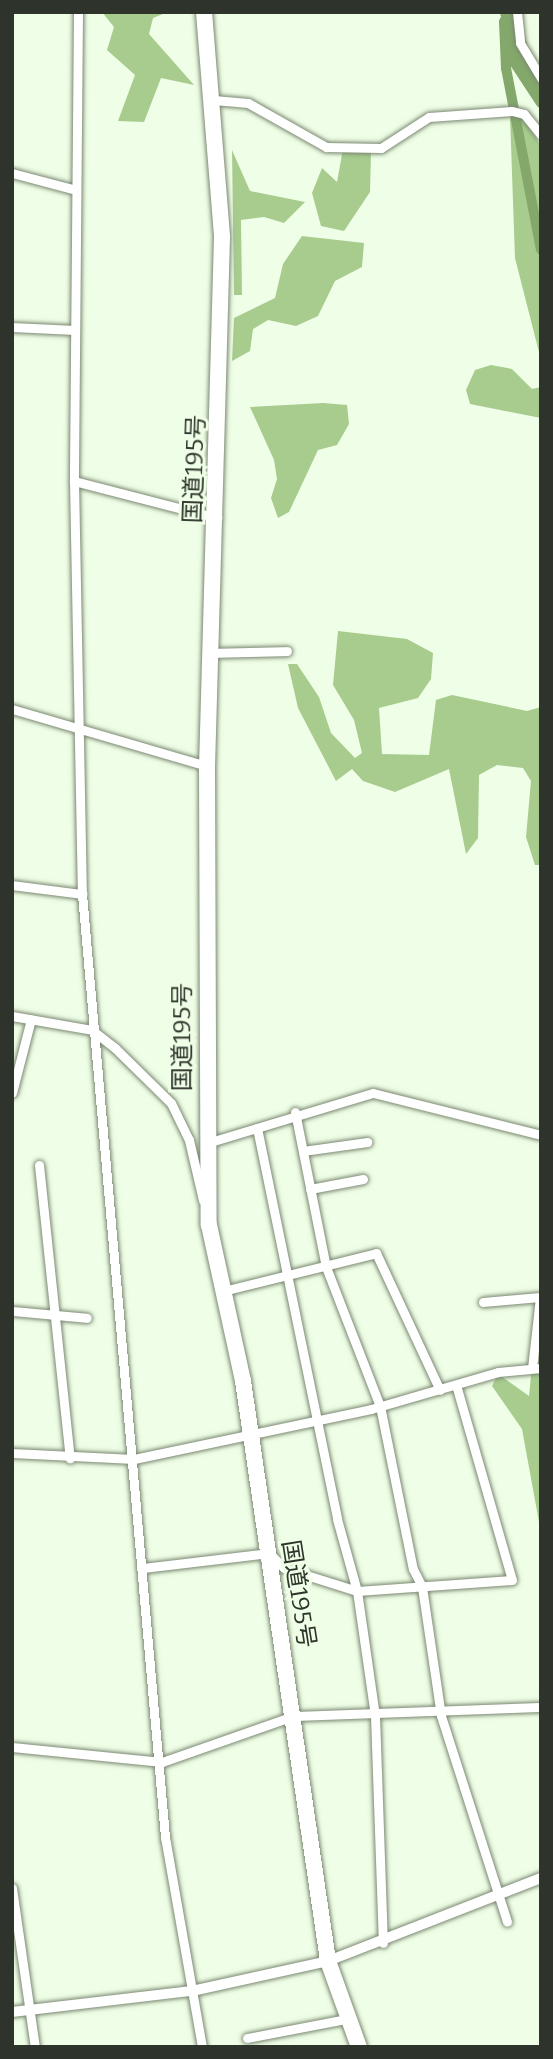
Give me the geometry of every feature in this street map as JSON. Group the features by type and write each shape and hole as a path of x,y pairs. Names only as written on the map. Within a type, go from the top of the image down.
{"highway":[{"name":"国道195号","path":"204,12 214,100 222,237 217,518 207,766 205,1144 209,1225 251,1437 328,1961 346,2019 359,2047"}],"street":[{"path":"78,12 74,481 76,730 82,894 92,1030 134,1459 172,1892 202,2047"},
{"path":"517,12 520,43 541,78"},
{"path":"214,100 248,103 317,144 337,148 380,148 429,117 516,111 541,135"},
{"path":"12,173 76,190"},
{"path":"12,327 75,330"},
{"path":"74,481 217,518"},
{"path":"212,653 287,651"},
{"path":"12,709 76,730 207,766"},
{"path":"12,885 82,894"},
{"path":"12,1016 92,1030 171,1102 190,1140 209,1225"},
{"path":"12,1093 31,1018"},
{"path":"205,1144 257,1128 295,1112 373,1093 541,1135"},
{"path":"295,1112 326,1267 380,1406 413,1570 422,1587 441,1716 495,1898 507,1922"},
{"path":"257,1128 286,1277 320,1420 337,1519 357,1591 375,1716 383,1943"},
{"path":"303,1152 367,1142"},
{"path":"39,1165 70,1458"},
{"path":"310,1189 363,1178"},
{"path":"223,1292 376,1253 440,1390"},
{"path":"12,1453 70,1458 134,1459 251,1437 457,1388 498,1371 536,1368 540,1297 483,1302"},
{"path":"12,1311 87,1318"},
{"path":"143,1568 269,1553 284,1568 357,1591 512,1580 457,1388"},
{"path":"12,1747 162,1762 293,1716 441,1716 541,1707"},
{"path":"12,2012 192,1991 328,1961 383,1943 541,1878"},
{"path":"12,1888 35,2047"},
{"path":"247,2038 346,2019"}],"green space":[{"path":"102,12 168,12 153,18 149,34 194,85 161,78 144,122 118,121 135,75 107,50 114,27"},
{"path":"510,116 524,119 541,146 541,360 515,258"},
{"path":"343,149 371,152 370,192 344,231 321,226 312,193 322,168 337,182"},
{"path":"232,150 250,191 305,202 284,223 264,217 241,220 242,295 234,295"},
{"path":"302,236 364,243 362,267 335,281 318,316 296,326 268,320 253,329 250,351 232,361 234,318 275,298 283,264"},
{"path":"491,365 512,369 532,389 541,387 541,418 470,404 466,390 475,370"},
{"path":"323,403 347,405 349,424 337,445 318,450 289,512 278,518 271,498 277,479 274,460 250,407"},
{"path":"338,631 407,639 433,653 431,679 418,698 379,708 382,754 429,755 436,700 452,695 527,711 541,707 541,865 535,865 526,837 531,781 523,768 497,765 479,775 478,838 466,854 449,769 395,792 363,781 352,769 336,781 298,708 288,664 297,664 319,697 331,733 355,758 362,753 354,720 333,685"},
{"path":"532,1366 541,1366 541,1533 522,1429 492,1386 498,1374 529,1396"}],"waterway":[{"path":"509,12 524,68 541,86"},
{"path":"509,13 504,22 506,68 541,250"},
{"path":"511,37 514,62 541,103"}]}
